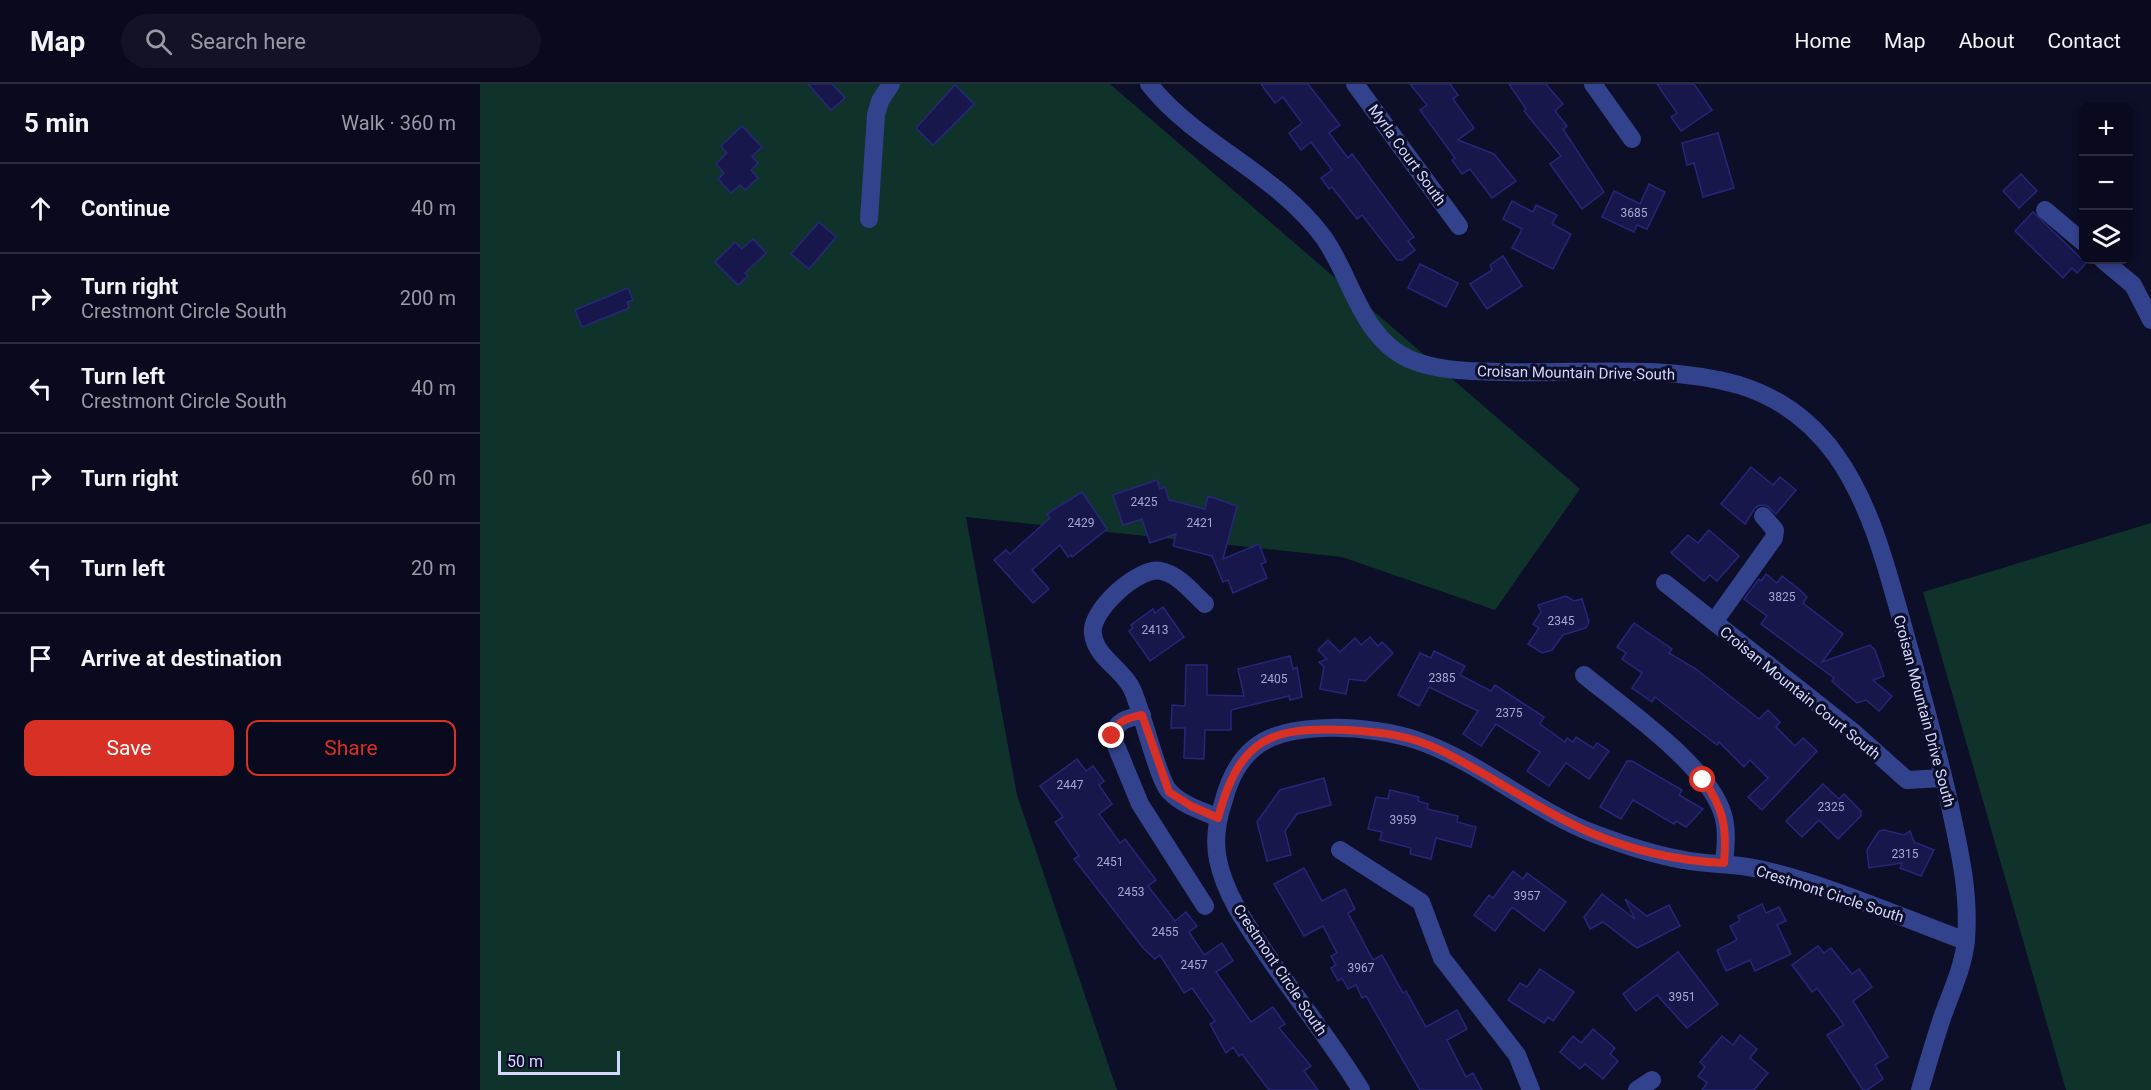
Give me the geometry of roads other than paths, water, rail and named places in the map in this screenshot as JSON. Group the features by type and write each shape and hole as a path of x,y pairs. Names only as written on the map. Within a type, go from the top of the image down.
{"street":[{"path":"869,219 876,115 880,101 891,84"},
{"name":"Croisan Mountain Drive South","path":"1149,84 1173,110 1272,185 1303,215 1324,239 1373,330 1395,352 1427,366 1446,369 1643,372 1718,380 1764,394 1804,420 1833,452 1862,504 1894,596 1939,756 1962,858 1967,903 1966,941 1920,1090"},
{"name":"Myrla Court South","path":"1355,84 1459,226"},
{"path":"1593,84 1632,139"},
{"path":"2045,210 2079,239"},
{"path":"2108,264 2133,285 2151,320"},
{"path":"1714,622 1774,538 1775,530 1763,516"},
{"path":"1205,604 1172,575 1161,570 1140,575 1100,609 1092,631 1095,642 1108,663 1131,686 1169,792 1191,806 1218,818"},
{"name":"Croisan Mountain Court South","path":"1665,583 1852,731 1906,780 1943,778"},
{"path":"1584,675 1667,744 1716,797 1725,823 1724,863"},
{"path":"1142,715 1125,719 1115,727 1112,736 1140,804 1205,906"},
{"name":"Crestmont Circle South","path":"1361,1090 1259,943 1233,901 1217,858 1218,818 1226,788 1236,769 1248,753 1264,740 1285,732 1311,728 1388,732 1440,750 1515,794 1592,833 1686,861 1724,863 1783,876 1966,941"},
{"path":"1340,850 1421,902 1442,958 1517,1055 1531,1090"}]}
